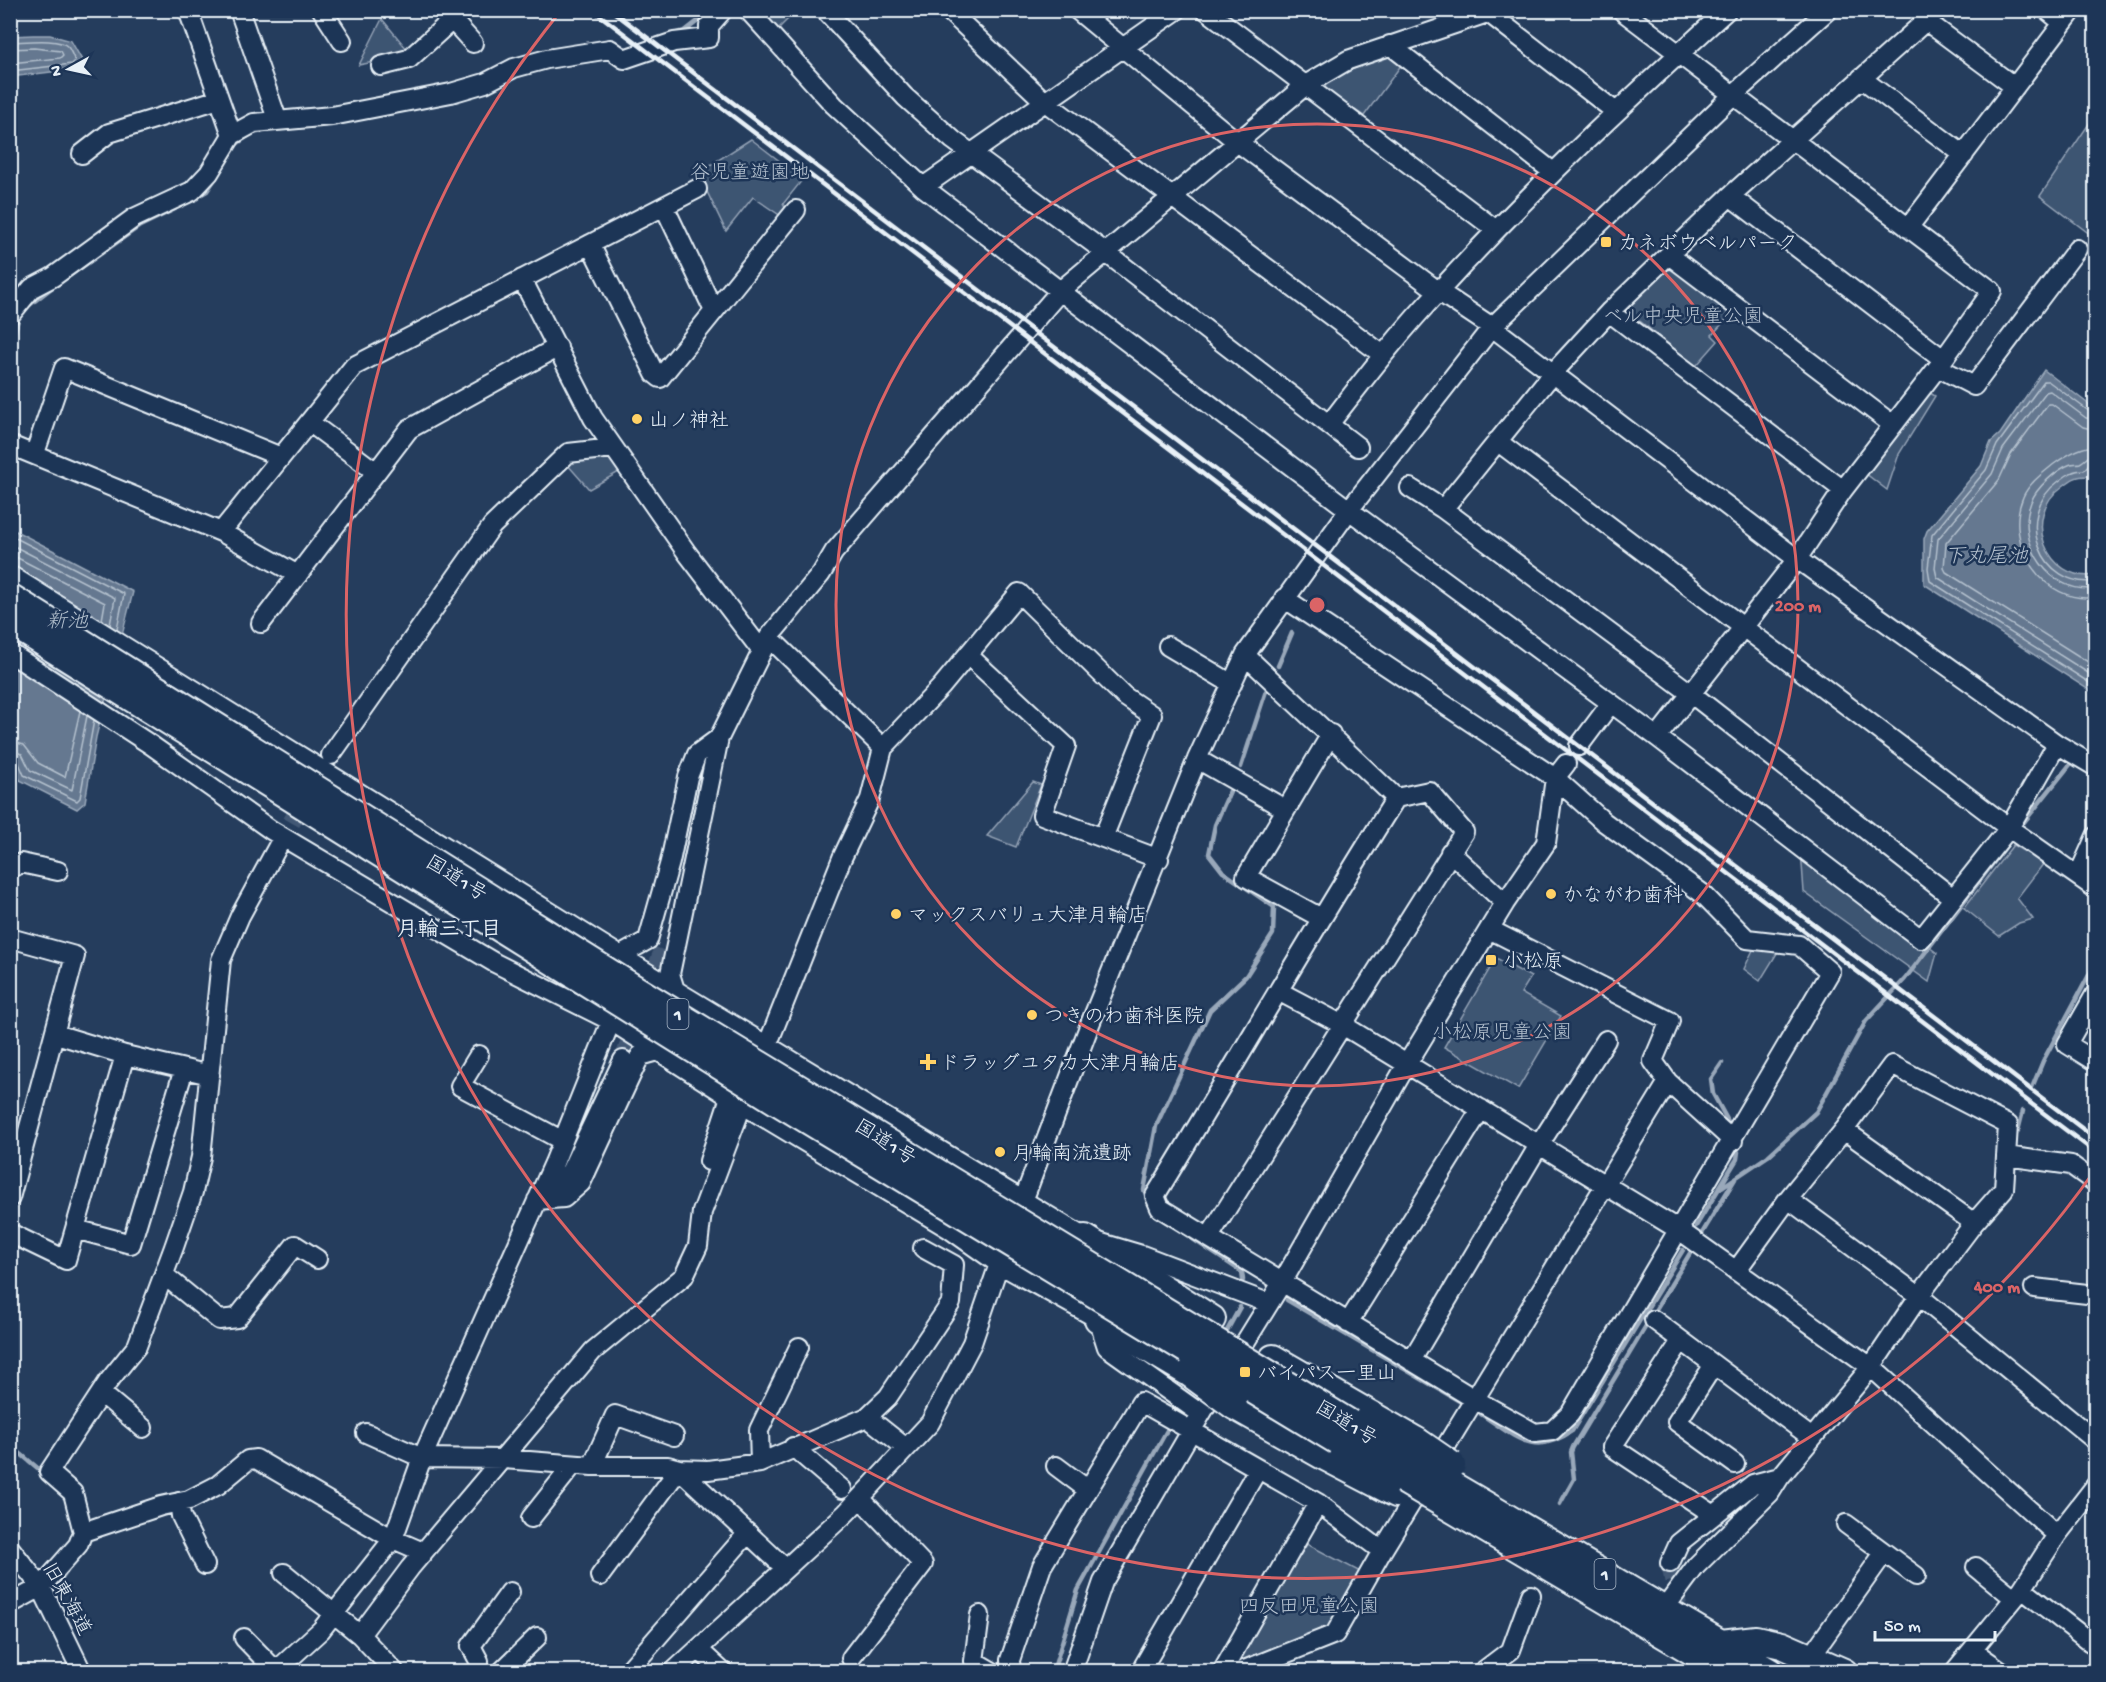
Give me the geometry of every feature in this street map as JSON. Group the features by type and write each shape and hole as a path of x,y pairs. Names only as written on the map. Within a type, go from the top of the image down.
{"highway":[{"name":"国道1号","path":"10,597 1344,1432"},
{"name":"国道1号","path":"10,622 746,1082 1407,1469"},
{"path":"1085,1238 1273,1358 1407,1469 1436,1486"},
{"path":"1098,1319 1189,1373 1234,1406 1321,1455 1407,1469 1436,1486"},
{"name":"1","path":"1436,1486 1491,1532 1717,1662 1770,1671"},
{"name":"1","path":"1436,1486 1534,1518 1584,1561 1664,1609 1717,1662"},
{"path":"1717,1662 1756,1639 1810,1656 1844,1671"}],"street":[{"path":"188,10 232,135"},
{"path":"239,10 277,119"},
{"path":"322,10 342,41"},
{"path":"10,315 32,288 53,277 134,218 192,191 209,173 232,135 255,123 277,119 304,120 332,116 451,93 485,83 514,68 547,59 610,49 624,59 674,42 709,38 709,26 723,10"},
{"path":"748,10 834,105 878,148 923,187 1349,510 1657,737 1921,939 2009,828 2057,744"},
{"path":"825,10 905,97 972,154 1106,252 1330,423 1358,447"},
{"path":"948,10 1044,101 1383,355"},
{"path":"1077,10 1120,48 1236,141 1438,291 1492,327 1797,559 2057,744 2089,763"},
{"path":"923,187 1177,10"},
{"path":"1206,10 1307,84 1496,230"},
{"path":"1621,10 1992,291 1945,365 1893,425 1843,490 1797,559 1657,737"},
{"path":"1330,423 1383,355 1438,291 1496,230 1616,112 1727,10"},
{"path":"673,1671 860,1498 930,1423 972,1343 999,1264 1017,1230 1023,1201 1090,1024 1159,859 1197,759 1245,655 1284,598 1349,510 1492,327 1733,95 1828,10"},
{"path":"1908,228 2068,17 2047,10"},
{"path":"663,950 702,771 765,643 821,574 834,552 1060,291 1236,141 1307,84 1348,60 1390,45 1493,12 1616,112"},
{"path":"381,66 409,59 448,15 473,43"},
{"path":"1443,509 1552,374 1609,312 1730,196 1932,16 2015,87"},
{"path":"1390,45 1553,172"},
{"path":"1861,78 1964,155"},
{"path":"82,154 109,133 219,99"},
{"path":"221,532 354,366 697,189"},
{"path":"1730,196 1974,386 2077,249"},
{"path":"664,206 714,311"},
{"path":"590,244 655,374 660,378 796,210"},
{"path":"1669,255 1893,425"},
{"path":"522,279 593,418 687,553 765,643 883,748"},
{"path":"1609,312 1843,490"},
{"path":"261,623 409,429 558,347"},
{"path":"35,453 64,368 281,458"},
{"path":"309,422 376,472"},
{"path":"1497,441 2009,828 2096,889"},
{"path":"10,445 35,453 221,532 298,575"},
{"path":"331,755 432,615 492,526 568,453 614,448"},
{"path":"1410,488 1443,509 1693,694 1953,898"},
{"path":"10,574 675,990 767,1042 1085,1238 1142,1255 1268,1303"},
{"path":"767,1042 827,869 842,858 870,799 883,748 941,687 1018,593 1124,696 1152,716 1103,838"},
{"path":"1209,1237 1464,832 1429,791 1396,798 1321,918 1280,992 1155,1196 1160,1208 1476,1400 1535,1433 1552,1431 1570,1414 1830,972 1799,945 1747,939 1703,894 1604,822 1561,771 1284,598"},
{"path":"313,764 421,609 439,620 328,775"},
{"path":"1168,646 1232,684"},
{"path":"10,653 151,746 279,839 495,963 611,1022 730,1097 745,1113 948,1228 999,1264 1098,1319 1107,1347 1160,1387 1201,1414"},
{"path":"968,655 1066,746 1042,815 1159,859"},
{"path":"1245,655 1396,798"},
{"path":"1579,746 1611,703"},
{"path":"1321,918 1246,877 1331,734"},
{"path":"621,955 648,940 669,862 688,777 697,754 719,738"},
{"path":"675,990 670,974 719,738"},
{"path":"1197,759 1285,809"},
{"path":"1072,1671 1103,1582 1186,1429 1201,1414 1283,1281 1407,1064 1505,903 1546,843 1561,771"},
{"path":"2078,876 2096,836"},
{"path":"89,1530 73,1493 49,1472 101,1393 137,1346 164,1275 193,1192 201,1157 221,960 234,930 226,925 279,839"},
{"path":"1450,852 1505,903"},
{"path":"10,869 21,863 57,871"},
{"path":"1490,929 1670,1021 1653,1061 1668,1082 1732,1141"},
{"path":"10,938 75,956 56,1034 18,1137 10,1198"},
{"path":"1280,992 1341,1024 1679,1230 1871,1367 2057,1534"},
{"path":"2096,993 2067,1044 2096,1062"},
{"path":"244,1638 275,1671 335,1614 393,1539 422,1458 563,1141 611,1022"},
{"path":"56,1034 125,1055 210,1075"},
{"path":"1411,1361 1539,1145 1606,1040"},
{"path":"537,1200 564,1198 581,1183 640,1056 658,1051"},
{"path":"10,1233 66,1260 125,1055"},
{"path":"479,1055 460,1086 563,1141"},
{"path":"537,1200 570,1172 623,1060"},
{"path":"1664,1609 1696,1566 1770,1493 1780,1477 1871,1367 1919,1296 1974,1223 2004,1189 2008,1125 1892,1065 1844,1130 1788,1199 1736,1271"},
{"path":"75,1228 131,1244 184,1069"},
{"path":"1239,1671 1335,1634 1382,1551 1668,1082"},
{"path":"698,1246 693,1208 730,1097"},
{"path":"1348,1323 1481,1109"},
{"path":"360,1635 423,1552 593,1351 684,1276 714,1214 745,1113"},
{"path":"1844,1130 1974,1223"},
{"path":"2006,1156 2071,1165 2096,1183"},
{"path":"1788,1199 1919,1296 2096,1441"},
{"path":"164,1275 219,1320 237,1318 296,1245 317,1259"},
{"path":"366,1433 422,1458 504,1459 573,1465 668,1466 679,1469 708,1470 760,1463 867,1417 888,1397 951,1302 954,1265 923,1248"},
{"path":"2034,1288 2096,1295"},
{"path":"1654,1320 1812,1438"},
{"path":"1681,1341 1612,1447 1714,1515"},
{"path":"760,1463 759,1430 799,1347"},
{"path":"1713,1366 1677,1422 1735,1464"},
{"path":"101,1393 143,1428"},
{"path":"1011,1671 1010,1660 1042,1566 1141,1402 1318,1503 1382,1551"},
{"path":"592,1466 615,1415 674,1436"},
{"path":"867,1417 906,1448"},
{"path":"793,1447 842,1489"},
{"path":"124,1527 180,1509 189,1500 218,1485 248,1460 256,1459 393,1539 423,1552"},
{"path":"531,1518 573,1465"},
{"path":"1056,1466 1088,1490"},
{"path":"679,1469 784,1567"},
{"path":"600,1576 679,1469"},
{"path":"1140,1671 1258,1469"},
{"path":"1670,1563 1678,1543 1753,1484 1780,1477"},
{"path":"1954,1671 2018,1594 2057,1534 2096,1485"},
{"path":"851,1658 923,1564 860,1498"},
{"path":"1222,1671 1318,1503"},
{"path":"10,1604 41,1587 89,1530 180,1509"},
{"path":"180,1509 205,1565"},
{"path":"1846,1524 1916,1576"},
{"path":"627,1671 748,1533"},
{"name":"旧東海道","path":"10,1548 41,1587 82,1671"},
{"path":"1810,1656 1884,1553"},
{"path":"1977,1567 2094,1642"},
{"path":"284,1573 360,1635 395,1671"},
{"path":"479,1668 471,1646 510,1592"},
{"path":"1482,1671 1511,1650 1531,1594"},
{"path":"980,1615 974,1661 993,1671"},
{"path":"501,1671 537,1637"},
{"path":"698,1649 723,1671"},
{"path":"1972,1650 2003,1671"}],"green space":[{"path":"757,11 796,11 777,30"},
{"path":"382,19 407,49 403,56 359,65"},
{"path":"1392,52 1402,64 1364,116 1325,90 1326,81"},
{"path":"2095,115 2095,238 2040,196"},
{"name":"谷児童遊園地","path":"751,139 803,179 783,204 787,211 781,216 753,197 726,231 698,173"},
{"name":"ベル中央児童公園","path":"1676,268 1732,313 1712,335 1718,341 1696,366 1626,310 1664,271"},
{"path":"1927,391 1935,396 1899,454 1887,490 1865,473"},
{"path":"608,455 619,472 589,489 567,464"},
{"path":"1033,782 1041,785 1016,847 987,836"},
{"path":"2013,845 2044,863 2017,898 2033,919 2019,923 1999,936 1964,908"},
{"path":"1801,850 1937,953 1929,982 1804,892"},
{"path":"1753,950 1779,950 1760,981 1744,969"},
{"name":"小松原児童公園","path":"1496,958 1531,977 1521,993 1561,1016 1518,1089 1444,1047"},
{"name":"四反田児童公園","path":"1307,1544 1368,1576 1335,1634 1231,1668"}],"water":[{"path":"50,35 71,41 83,62 83,68 11,77 11,36"},
{"name":"下丸尾池","path":"2044,370 2095,409 2095,465 2088,476 2072,480 2050,499 2043,514 2042,529 2045,545 2052,558 2064,569 2078,575 2095,575 2095,694 1924,584 1924,539 1927,531 1981,466 1991,442 2000,434"},
{"name":"新池","path":"10,528 133,592 96,737 85,802 77,809 18,779 11,758"}],"waterway":[{"path":"677,33 685,31 712,10"},
{"path":"280,129 331,124"},
{"path":"234,146 252,133 263,131"},
{"path":"198,196 207,191 215,179"},
{"path":"68,277 140,226 175,209"},
{"path":"27,307 54,286"},
{"path":"10,352 19,315"},
{"path":"1278,666 1292,633"},
{"path":"1241,767 1266,691"},
{"path":"2024,822 2075,761"},
{"path":"10,790 18,779"},
{"path":"1158,1216 1153,1213 1144,1190 1156,1126 1210,1010 1246,976 1273,934 1274,907 1223,872 1209,854 1215,825 1230,791"},
{"path":"1719,1189 1768,1156 1816,1112 1866,1021 1905,979 2007,845"},
{"path":"2031,1090 2043,1061 2096,962"},
{"path":"1722,1063 1711,1079 1713,1094 1729,1123"},
{"path":"2018,1131 2023,1111"},
{"path":"1696,1226 1737,1159 1738,1152"},
{"path":"1701,1235 1735,1179"},
{"path":"1170,1224 1242,1272 1243,1280"},
{"path":"1481,1414 1514,1436 1535,1443 1546,1443 1572,1431 1683,1250"},
{"path":"1653,1314 1692,1250"},
{"path":"1287,1300 1461,1402"},
{"path":"1223,1338 1240,1307"},
{"path":"1560,1504 1574,1479 1571,1452 1573,1447 1649,1321"},
{"path":"1053,1672 1078,1590 1171,1423"},
{"path":"10,1445 40,1470"},
{"path":"53,1591 67,1571"}],"tunnel":[{"path":"278,846 307,795"},
{"path":"648,991 663,950"},
{"path":"623,1060 637,1022"},
{"path":"1670,1563 1678,1605"},
{"path":"1684,1641 1690,1672"}],"railway":[{"path":"593,10 2096,1153"},
{"path":"611,10 2096,1139"}],"place":[{"name":"カネボウベルパーク","path":"1606,242"},
{"name":"山ノ神社","path":"637,419"},
{"name":"かながわ歯科","path":"1551,894"},
{"name":"マックスバリュ大津月輪店","path":"896,914"},
{"name":"小松原","path":"1491,960"},
{"name":"つきのわ歯科医院","path":"1032,1015"},
{"name":"ドラッグユタカ大津月輪店","path":"928,1062"},
{"name":"月輪南流遺跡","path":"1000,1152"},
{"name":"バイパス一里山","path":"1245,1372"}],"district":[{"name":"月輪三丁目","path":"449,928"}]}
